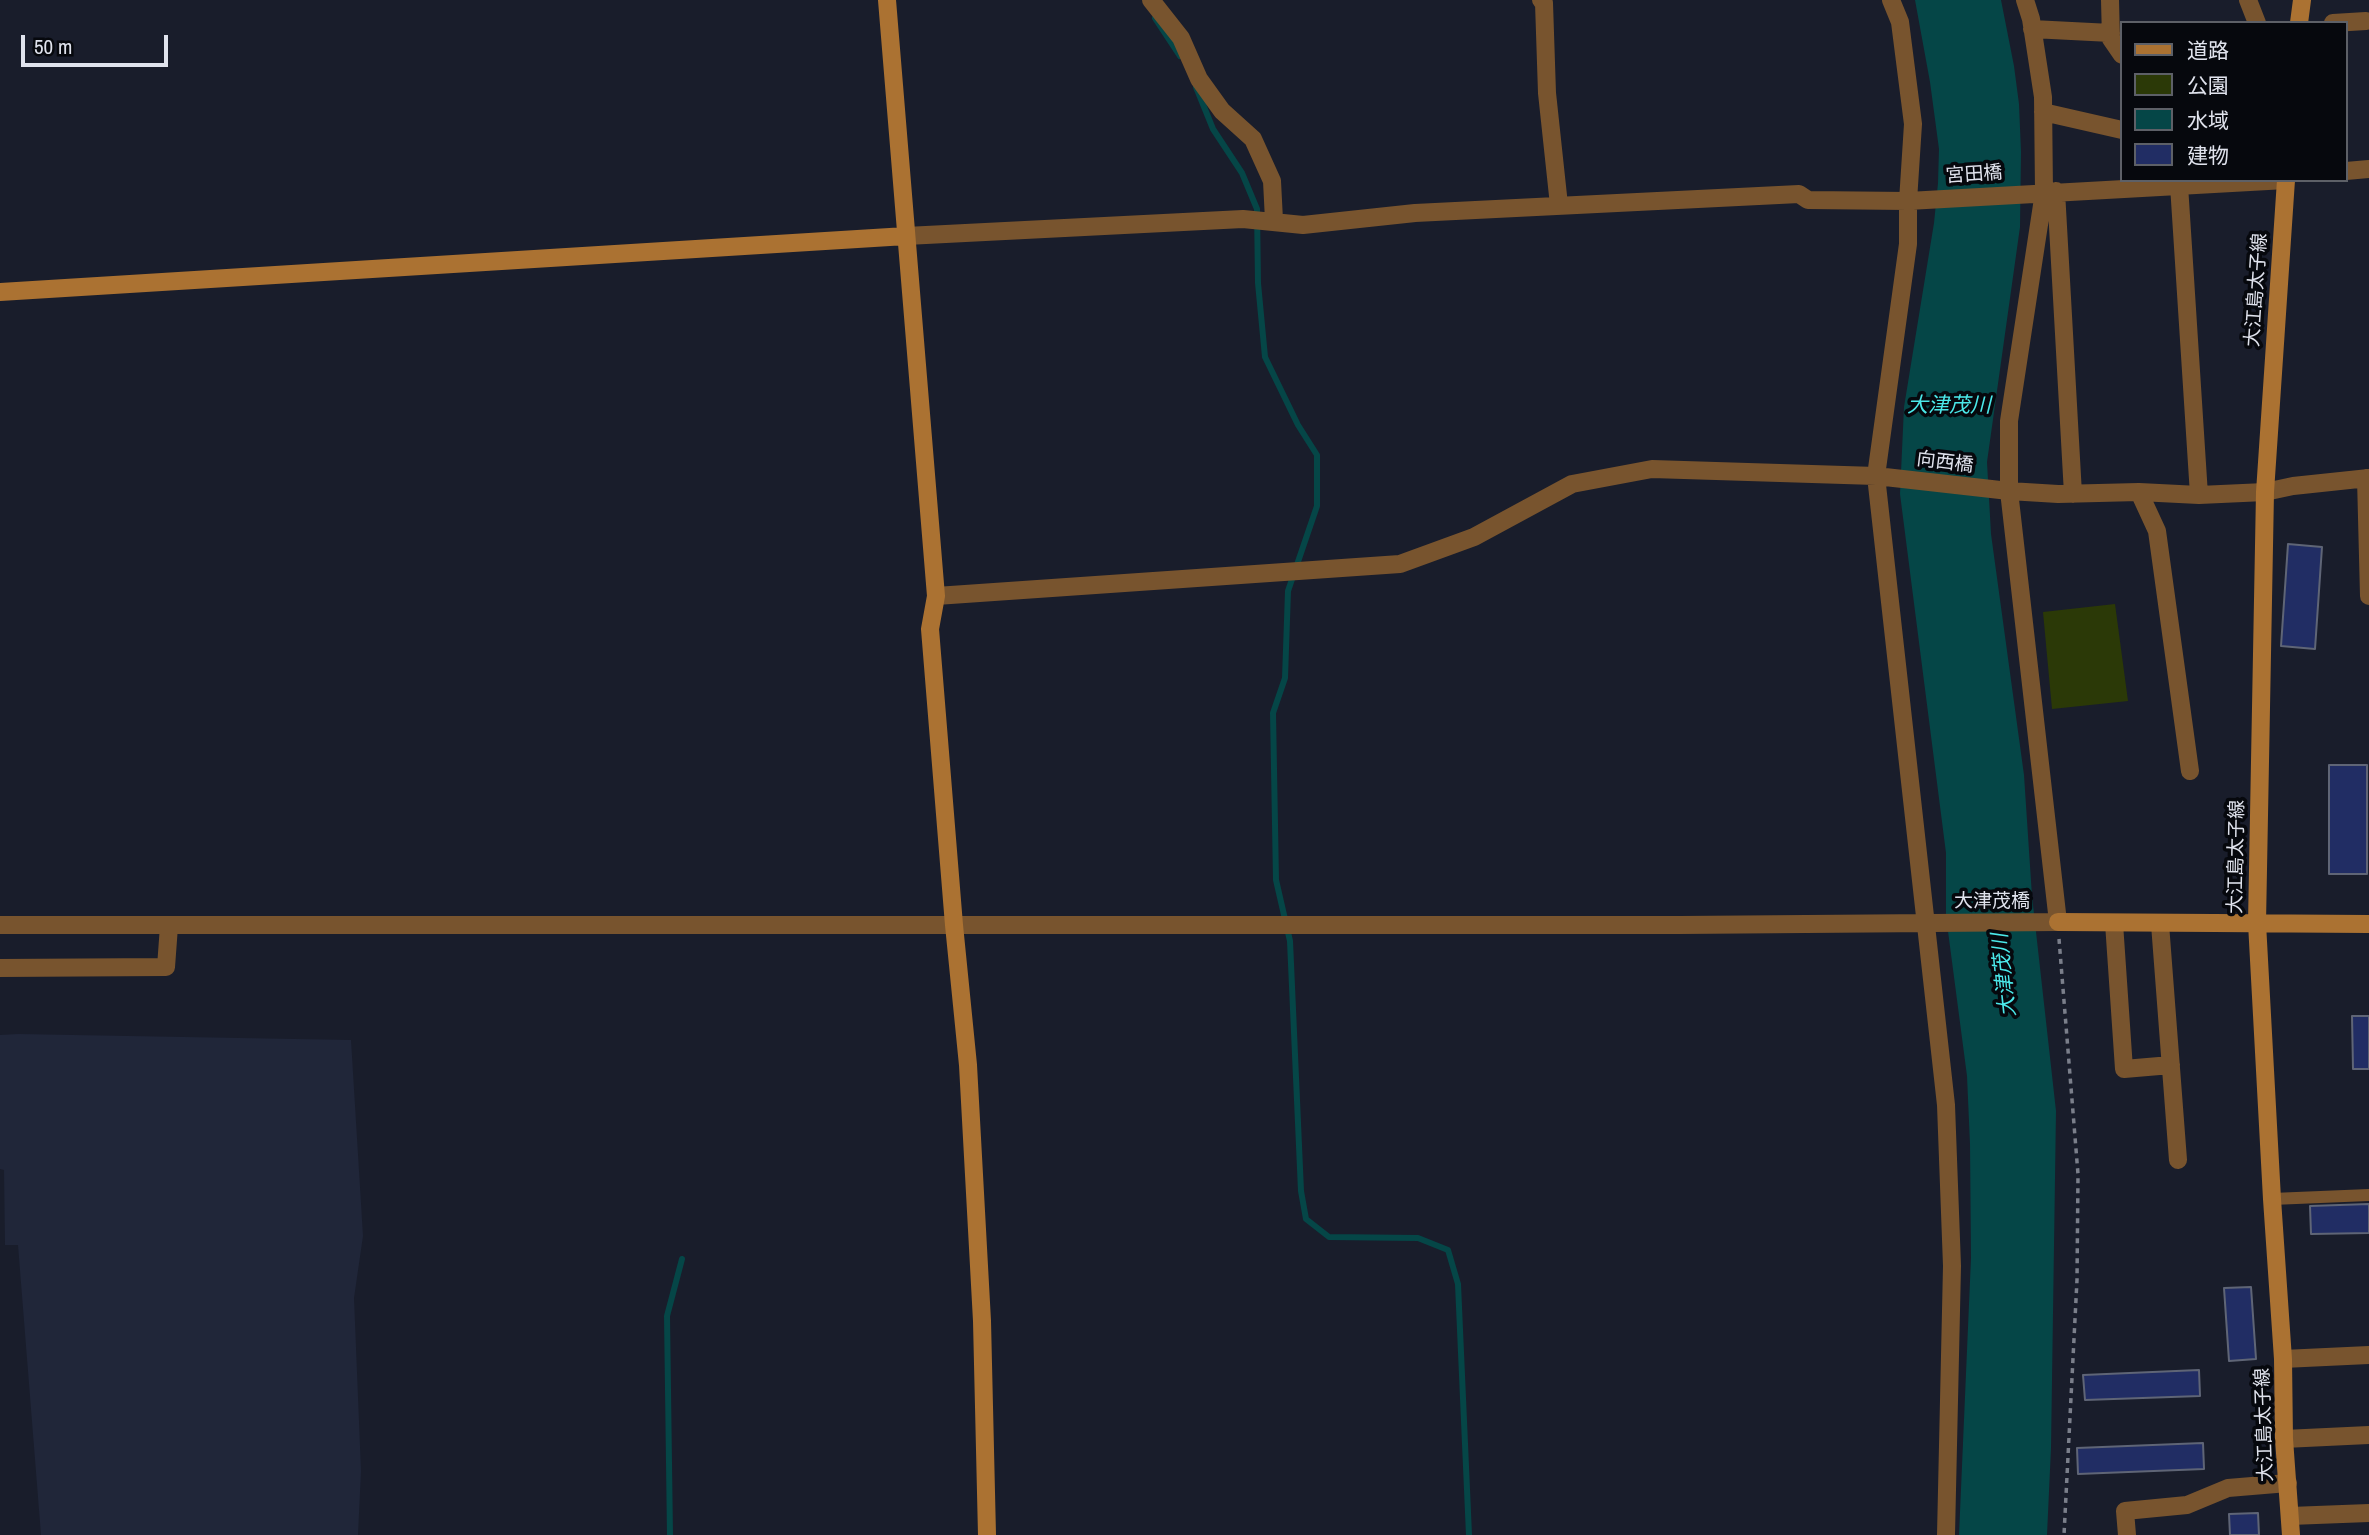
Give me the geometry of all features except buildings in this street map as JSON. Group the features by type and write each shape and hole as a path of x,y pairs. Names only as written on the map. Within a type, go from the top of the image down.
{"street":[{"path":"887,0 936,596 930,629 968,1065 982,1321 987,1535"},
{"path":"1151,0 1181,38 1199,79 1222,111 1253,139 1272,181 1274,220"},
{"path":"1541,0 1544,3 1547,93 1559,205"},
{"path":"1891,0 1900,22 1913,124 1908,244 1876,476 1946,1105 1952,1266 1946,1535"},
{"path":"2025,0 2032,29 2043,112 2073,494"},
{"path":"2110,0 2111,39 2120,52"},
{"path":"2248,0 2257,21"},
{"path":"2299,21 2302,0"},
{"path":"2348,22 2366,20"},
{"path":"2032,29 2111,33"},
{"path":"2043,112 2120,130"},
{"path":"2348,171 2369,169"},
{"name":"宮田橋","path":"906,236 1244,219 1303,225 1415,213 1799,194 1808,200 1908,201 2227,182"},
{"name":"大江島太子線","path":"2286,182 2265,492 2257,923 2291,1535"},
{"path":"2168,184 2199,495"},
{"path":"2050,192 2009,421 2009,491 2058,922 2369,924"},
{"path":"0,292 906,236"},
{"name":"向西橋","path":"936,596 1400,564 1474,537 1572,484 1652,469 1876,476 2009,491 2073,494 2139,492 2199,495 2265,492 2293,486 2367,478"},
{"path":"2367,478 2369,596"},
{"path":"2139,492 2157,531 2190,771"},
{"name":"大津茂橋","path":"0,925 2058,922"},
{"path":"2114,923 2124,1069 2171,1065"},
{"path":"2160,924 2178,1160"},
{"path":"0,968 166,967 169,926"},
{"path":"2283,1359 2369,1355"},
{"path":"2284,1439 2369,1435"},
{"path":"2127,1535 2124,1511 2187,1505 2228,1488 2288,1483"},
{"path":"2290,1516 2369,1513"}],"lane":[{"path":"2272,1199 2369,1195"}],"path":[{"path":"2058,922 2078,1174 2077,1280 2064,1535"}],"shaded area":[{"path":"0,1035 351,1040 363,1236 354,1298 361,1471 358,1535 41,1535 18,1245 5,1245 4,1170 0,1169"}],"green space":[{"path":"2115,604 2128,701 2052,709 2043,612"}],"water":[{"name":"大津茂川","path":"1915,0 2001,0 2019,104 2020,227 1987,462 1991,534 2024,775 2032,896 2056,1111 2051,1448 2047,1535 1959,1535 1971,1258 1967,1076 1946,916 1946,853 1900,494 1904,407 1938,183 1939,149"}],"waterway":[{"path":"1155,18 1180,56"},
{"path":"1196,87 1213,129 1242,173 1257,209 1258,283 1265,357 1298,425 1317,455 1317,506 1288,591 1285,678 1273,713 1276,880 1290,941 1301,1191 1306,1219 1329,1237 1418,1238 1448,1250 1458,1284 1469,1535"},
{"path":"670,1535 667,1316 682,1259"}]}
